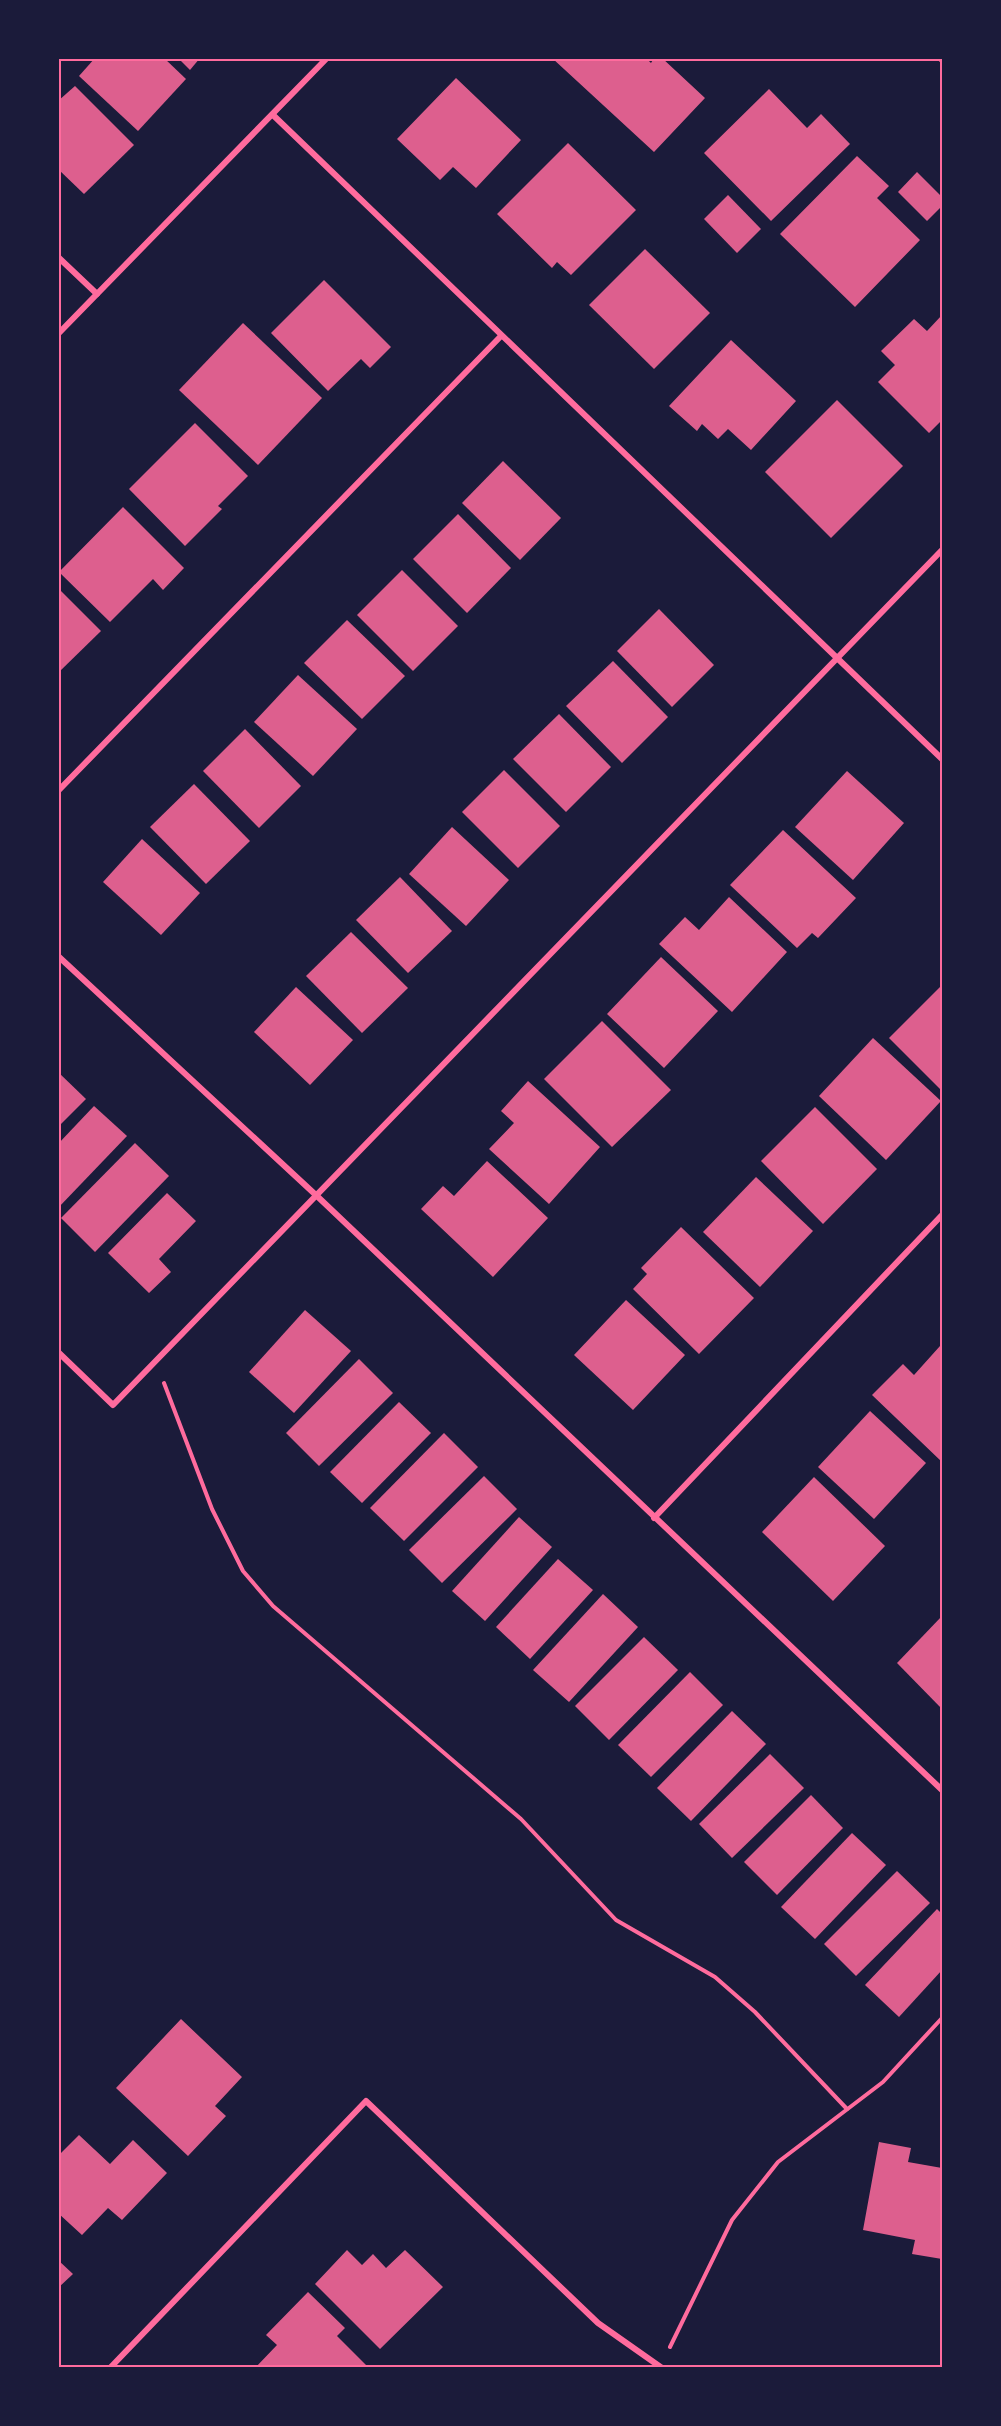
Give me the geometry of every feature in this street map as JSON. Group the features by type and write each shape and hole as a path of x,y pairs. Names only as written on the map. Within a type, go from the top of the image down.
{"street":[{"path":"58,334 327,58"},
{"path":"273,115 942,759"},
{"path":"58,257 97,294"},
{"path":"58,791 501,336"},
{"path":"58,1352 113,1405 318,1197 942,550"},
{"path":"58,956 318,1197 942,1790"},
{"path":"654,1518 942,1215"},
{"path":"110,2367 366,2101 598,2323 661,2367"}],"path":[{"path":"156,1361 212,1509 243,1571 273,1606 520,1819 616,1920 715,1977 755,2012 847,2109"},
{"path":"661,2367 732,2220 778,2162 883,2082 942,2018"}],"building":[{"path":"95,58 164,58 186,79 138,131 79,76"},
{"path":"178,58 200,58 190,70"},
{"path":"552,58 646,58 651,63 654,58 662,58 705,98 654,152"},
{"path":"456,78 521,140 476,188 453,167 440,180 397,139"},
{"path":"75,86 134,145 84,194 58,169 58,101"},
{"path":"769,89 807,128 821,114 850,144 771,221 704,153"},
{"path":"568,143 636,210 571,275 557,262 552,268 497,214"},
{"path":"857,156 889,186 877,198 920,240 855,307 780,234"},
{"path":"917,172 942,197 942,206 927,221 898,192"},
{"path":"728,195 761,229 737,253 704,219"},
{"path":"645,249 710,313 654,369 589,305"},
{"path":"324,280 391,347 370,368 361,359 328,391 271,333"},
{"path":"942,315 942,420 929,433 878,382 895,365 881,351 914,319 927,331"},
{"path":"243,323 322,398 258,465 179,390"},
{"path":"731,340 796,401 751,450 728,429 718,439 702,424 697,431 669,406"},
{"path":"837,400 903,466 831,538 765,472"},
{"path":"195,423 248,476 218,506 222,509 185,546 129,489"},
{"path":"503,461 561,518 520,560 462,503"},
{"path":"123,507 184,568 163,590 153,579 110,622 59,572"},
{"path":"458,514 511,568 467,613 413,559"},
{"path":"402,570 458,626 413,671 357,615"},
{"path":"58,588 101,631 58,673"},
{"path":"659,609 714,665 672,707 617,651"},
{"path":"347,620 405,676 362,719 304,663"},
{"path":"613,661 668,717 622,763 566,706"},
{"path":"298,675 357,729 313,776 254,722"},
{"path":"559,714 611,767 566,812 513,759"},
{"path":"245,729 301,786 259,828 203,771"},
{"path":"504,770 560,826 518,868 462,812"},
{"path":"847,771 904,823 853,880 795,827"},
{"path":"194,784 250,841 206,884 150,827"},
{"path":"452,827 509,880 466,926 409,874"},
{"path":"783,830 856,898 818,938 812,933 797,948 730,885"},
{"path":"142,839 200,893 161,935 103,882"},
{"path":"400,877 452,931 408,973 356,920"},
{"path":"729,897 787,952 732,1012 659,944 685,917 699,930"},
{"path":"351,932 408,988 362,1033 306,976"},
{"path":"661,957 718,1011 664,1068 607,1014"},
{"path":"942,985 942,1091 889,1038"},
{"path":"296,987 353,1040 310,1085 254,1032"},
{"path":"602,1021 671,1090 612,1147 544,1079"},
{"path":"873,1038 941,1101 886,1160 819,1096"},
{"path":"58,1072 86,1099 58,1127"},
{"path":"528,1081 600,1147 549,1204 489,1149 514,1123 501,1111"},
{"path":"94,1106 127,1136 58,1208 58,1144"},
{"path":"815,1107 877,1169 823,1224 761,1161"},
{"path":"135,1143 169,1176 95,1252 61,1218"},
{"path":"487,1161 548,1218 493,1277 421,1209 443,1186 454,1196"},
{"path":"756,1177 813,1231 760,1287 703,1232"},
{"path":"167,1193 196,1221 159,1259 171,1272 149,1293 108,1253"},
{"path":"681,1227 754,1298 699,1354 633,1289 647,1274 641,1268"},
{"path":"626,1300 685,1355 633,1410 574,1355"},
{"path":"305,1310 351,1351 294,1413 249,1372"},
{"path":"940,1346 942,1348 942,1462 872,1395 903,1364 914,1375"},
{"path":"359,1359 393,1393 319,1466 286,1433"},
{"path":"399,1402 431,1433 362,1503 330,1472"},
{"path":"870,1411 926,1463 874,1519 818,1467"},
{"path":"444,1433 478,1467 404,1541 370,1508"},
{"path":"484,1476 517,1509 442,1583 409,1550"},
{"path":"814,1477 885,1546 833,1601 762,1532"},
{"path":"519,1517 552,1547 485,1621 452,1591"},
{"path":"558,1559 593,1590 530,1659 496,1627"},
{"path":"603,1594 638,1627 569,1702 533,1670"},
{"path":"942,1616 942,1709 897,1663"},
{"path":"644,1637 678,1670 609,1740 575,1706"},
{"path":"690,1672 723,1705 651,1777 618,1745"},
{"path":"732,1711 766,1744 691,1821 657,1788"},
{"path":"770,1754 804,1788 732,1858 699,1824"},
{"path":"811,1795 843,1828 777,1895 744,1862"},
{"path":"852,1833 886,1865 815,1939 781,1907"},
{"path":"897,1871 930,1903 856,1976 824,1944"},
{"path":"937,1909 942,1914 942,1970 899,2017 865,1985"},
{"path":"181,2019 242,2077 215,2106 226,2116 188,2156 116,2088"},
{"path":"79,2135 110,2164 133,2140 167,2173 122,2220 108,2208 82,2235 58,2213 58,2156"},
{"path":"879,2142 911,2148 908,2162 942,2168 942,2259 912,2254 915,2240 863,2230"},
{"path":"347,2250 362,2265 373,2254 386,2268 405,2250 443,2287 380,2349 315,2284"},
{"path":"58,2260 73,2274 58,2288"},
{"path":"308,2292 345,2328 337,2336 369,2368 255,2368 277,2345 266,2335"}]}
